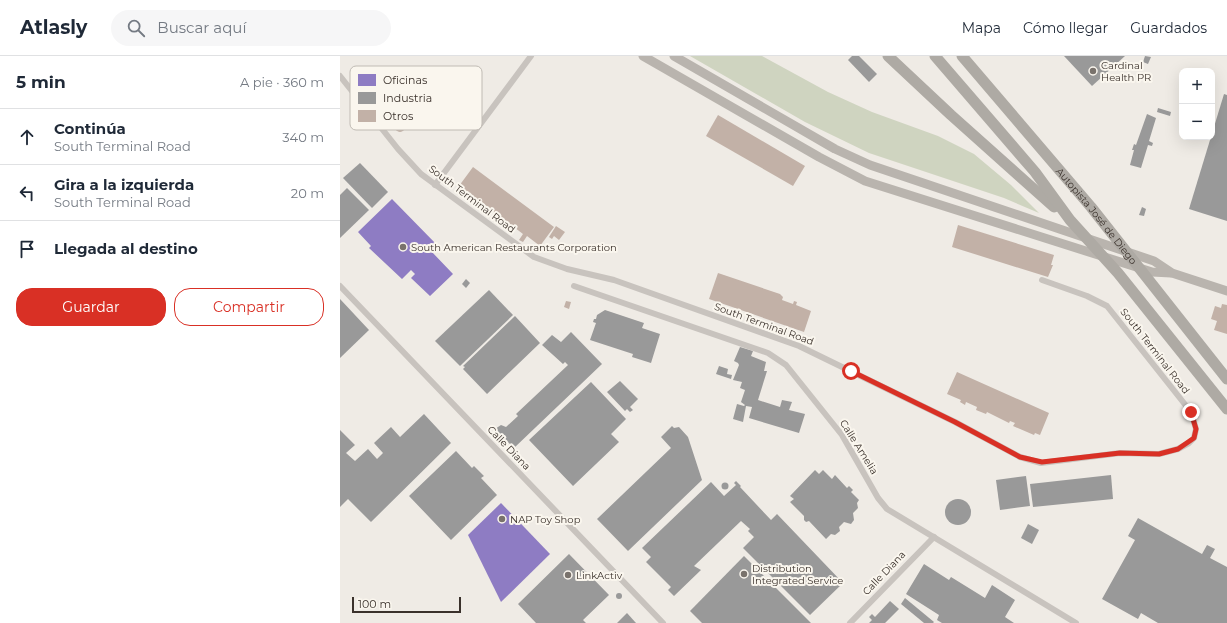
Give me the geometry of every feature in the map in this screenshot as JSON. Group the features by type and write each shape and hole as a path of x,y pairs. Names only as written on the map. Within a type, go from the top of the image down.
{"highway":[{"name":"Autopista José de Diego","path":"888,56 951,115 1070,220"},
{"name":"Autopista José de Diego","path":"935,56 1035,172 1070,220 1118,273 1227,409"},
{"name":"Autopista José de Diego","path":"962,56 1091,206 1148,281 1227,379"}],"street":[{"path":"482,122 531,56"},
{"path":"643,56 818,157 865,181 1152,272 1172,273 1227,291"},
{"path":"674,56 835,149 870,166 1154,261 1172,273"},
{"name":"South Terminal Road","path":"340,76 350,89"},
{"name":"South Terminal Road","path":"383,130 421,174 534,257 567,269 614,280 799,346 955,422 1020,457 1042,462 1120,453 1159,454 1178,449 1189,443 1194,438 1196,429 1191,412 1107,306 1087,296 1042,280"},
{"path":"435,185 476,130"},
{"name":"Calle Diana","path":"340,286 663,623"},
{"name":"Calle Amelia","path":"574,286 741,342 768,353 786,365 842,434 878,498 887,509 1076,623"},
{"name":"Calle Diana","path":"850,623 934,537"}],"green space":[{"path":"690,56 762,56 828,92 872,112 938,136 974,154 1011,185 1039,213 1004,198 869,153 805,122"}],"building: Oficinas":[{"name":"South American Restaurants Corporation","path":"392,199 437,245 431,251 453,274 430,296 411,278 415,274 411,270 402,279 369,248 371,246 358,232"},
{"path":"501,503 550,554 501,602 468,535"}],"building: Industria":[{"path":"852,56 859,56 877,74 869,82 848,60"},
{"name":"Cardinal Health PR","path":"1064,56 1125,56 1092,86"},
{"path":"1145,56 1151,57 1148,64 1143,62"},
{"path":"1224,94 1227,95 1227,221 1189,209 1210,140 1215,140 1215,124"},
{"path":"1158,108 1171,112 1170,116 1157,112"},
{"path":"1147,114 1156,118 1149,141 1153,143 1152,146 1148,145 1141,168 1130,165 1134,144 1136,145"},
{"path":"360,163 388,192 372,208 343,178"},
{"path":"347,188 369,210 340,238 340,195"},
{"path":"1142,207 1146,209 1144,216 1139,215"},
{"path":"466,279 470,283 466,288 462,284"},
{"path":"489,290 513,315 460,366 435,341"},
{"path":"340,299 369,330 340,358"},
{"path":"605,310 644,323 642,328 660,334 651,363 632,357 633,354 590,340 596,323 593,322 594,319 596,319 597,315"},
{"path":"515,316 540,343 487,394 463,369 465,367 463,366"},
{"path":"571,332 602,364 514,448 495,429 501,425 506,427 518,416 516,414 568,365 565,362 563,364 542,345 552,335 561,342"},
{"path":"740,347 753,351 751,356 766,362 764,371 767,371 758,400 780,407 782,400 792,402 789,410 805,414 799,433 749,418 752,407 746,406 743,422 733,419 737,404 745,405 741,402 745,390 740,388 742,382 733,380 739,365 734,361"},
{"path":"719,366 728,369 727,374 732,375 731,379 716,374"},
{"path":"620,381 638,399 630,407 633,410 630,412 627,409 625,411 607,392"},
{"path":"591,382 626,419 611,434 619,442 573,486 529,440"},
{"path":"424,414 451,443 371,522 348,499 340,507 340,430 355,445 346,453 355,461 368,449 377,459 383,453 374,443 391,427 400,437"},
{"path":"672,426 674,428 679,427 688,437 702,480 628,551 597,519 671,448 661,437"},
{"path":"456,451 472,468 474,466 484,476 481,478 497,495 451,540 409,496"},
{"path":"815,470 819,474 823,470 832,479 835,475 847,488 849,486 853,490 851,492 859,500 857,503 858,508 853,513 854,520 851,524 844,522 839,527 840,531 835,535 831,534 826,539 809,521 806,522 804,520 804,516 790,502 794,499 790,496"},
{"path":"1111,475 1113,499 1033,507 1030,484"},
{"path":"1026,476 1030,506 1000,510 996,480"},
{"path":"736,481 771,520 777,514 843,583 810,615 743,548 754,537 748,531 750,529 741,521 694,566 701,570 674,596 668,590 671,587 646,562 651,557 642,548 711,482 724,496 736,485 734,483"},
{"path":"725,483 728,486 725,489 722,486"},
{"path":"958,499 967,503 971,512 967,521 958,525 949,521 945,512 949,503"},
{"path":"1138,518 1202,554 1207,545 1215,549 1210,558 1227,567 1227,623 1158,623 1141,613 1138,619 1102,599 1135,540 1128,536"},
{"path":"1028,524 1039,530 1032,544 1021,538"},
{"name":"LinkActiv","path":"569,554 609,595 583,620 586,623 536,623 518,604"},
{"name":"Distribution Integrated Service","path":"744,556 811,623 702,623 690,611"},
{"path":"924,564 949,580 951,577 985,598 992,585 1015,600 1005,617 1014,623 942,623 937,620 939,615 906,594"},
{"path":"619,593 622,596 619,599 616,596"},
{"path":"905,598 934,622 924,623 901,604"},
{"path":"890,601 899,609 885,623 869,623 872,620 869,617 872,614 875,617"},
{"path":"627,613 636,623 617,623"}],"building: Otros":[{"path":"718,115 805,166 793,186 706,136"},
{"path":"396,130 404,130 402,132"},
{"path":"473,167 554,227 540,246 527,236 523,242 519,240 523,234 476,198 471,204 467,200 471,195 459,186"},
{"path":"958,225 1054,255 1051,265 1053,265 1048,277 952,247"},
{"path":"556,226 565,232 559,240 554,236 552,239 549,237"},
{"path":"718,273 780,294 783,297 782,300 793,304 794,301 797,302 796,305 811,311 804,332 709,299"},
{"path":"566,301 571,302 569,309 564,307"},
{"path":"1222,304 1227,305 1227,334 1214,330 1217,321 1211,319 1215,306 1221,308"},
{"path":"957,372 1049,413 1040,435 1035,433 1034,435 1013,426 1015,423 1010,421 1009,423 987,412 986,414 976,410 977,407 966,402 965,405 960,402 961,400 947,394"}],"place":[{"name":"Cardinal Health PR","path":"1093,71"},
{"name":"South American Restaurants Corporation","path":"403,247"},
{"name":"NAP Toy Shop","path":"502,519"},
{"name":"Distribution Integrated Service","path":"744,574"},
{"name":"LinkActiv","path":"568,575"}],"route":[{"path":"851,371 955,422 1020,457 1042,462 1120,453 1159,454 1178,449 1189,443 1194,438 1196,429 1191,412"}]}
